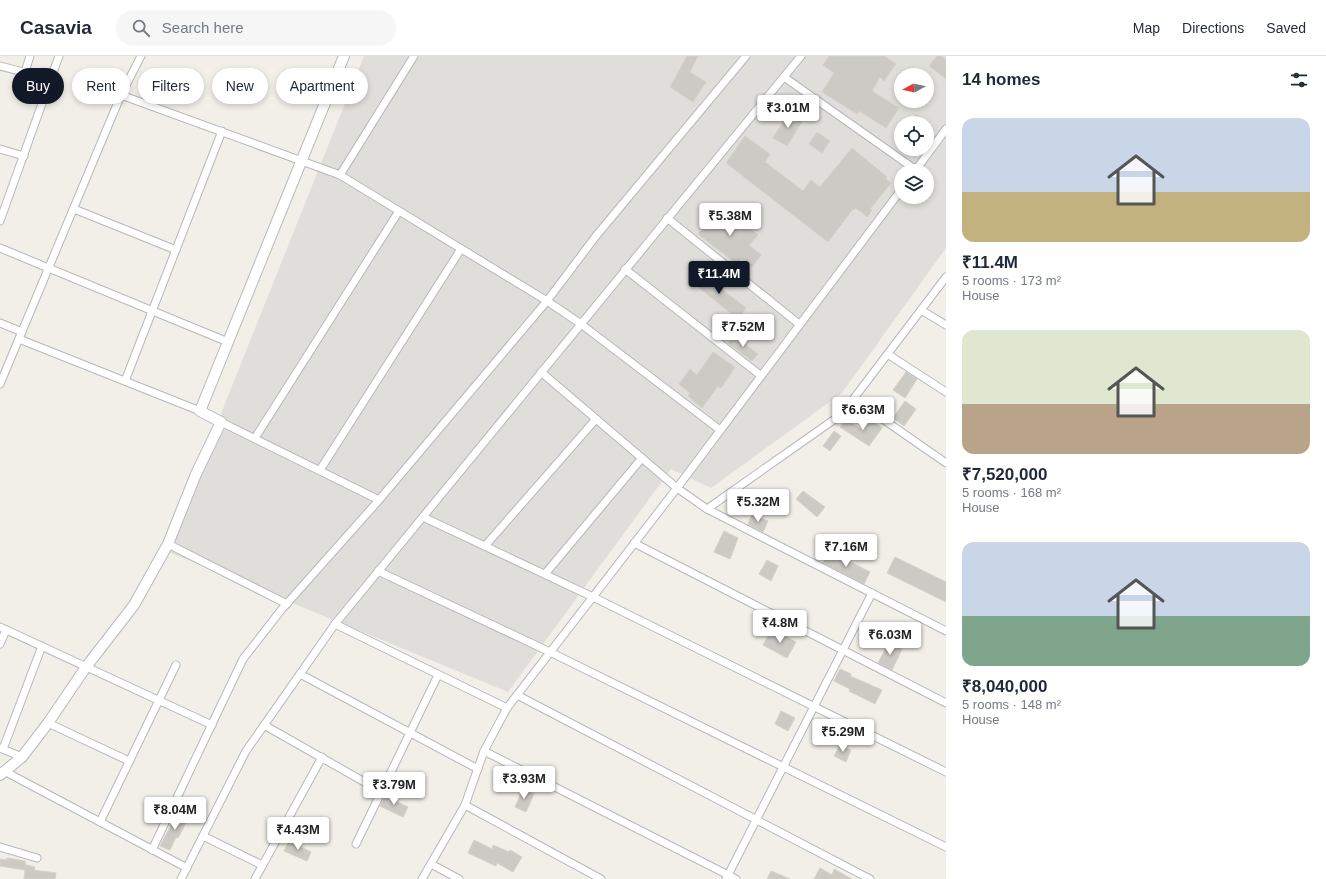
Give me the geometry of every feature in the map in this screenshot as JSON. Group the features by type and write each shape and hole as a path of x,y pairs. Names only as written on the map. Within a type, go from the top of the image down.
{"street":[{"path":"26,68 30,56"},
{"path":"54,68 59,56"},
{"path":"130,77 141,56"},
{"path":"200,411 344,56"},
{"path":"340,175 414,56"},
{"path":"152,850 243,659 287,604 379,500 547,301 596,236 745,56"},
{"path":"181,879 246,751 335,624 801,56"},
{"path":"0,66 12,69"},
{"path":"784,77 907,164"},
{"path":"130,98 340,175 547,301 581,324 720,430"},
{"path":"0,219 24,156 41,104"},
{"path":"0,384 117,104"},
{"path":"920,164 946,129"},
{"path":"125,381 222,131"},
{"path":"0,149 24,156"},
{"path":"422,879 465,805 484,751 507,708 676,488 894,199"},
{"path":"74,209 176,250"},
{"path":"255,438 400,211"},
{"path":"668,218 799,324"},
{"path":"0,248 228,342"},
{"path":"320,470 461,249"},
{"path":"625,269 760,375"},
{"path":"707,509 842,414 889,355 946,277"},
{"path":"921,310 946,325"},
{"path":"0,323 22,332"},
{"path":"19,339 200,411 379,500"},
{"path":"889,355 946,392"},
{"path":"541,372 676,488 707,509 946,631"},
{"path":"854,399 946,463"},
{"path":"485,546 596,419"},
{"path":"186,868 100,822 2,773 22,757 48,723 86,667 134,605 168,544 196,474 221,422"},
{"path":"545,574 642,458"},
{"path":"423,517 593,597 946,772"},
{"path":"634,543 946,703"},
{"path":"168,544 287,604"},
{"path":"378,571 550,652 946,847"},
{"path":"727,877 872,593"},
{"path":"335,624 507,708"},
{"path":"0,644 3,628 212,725"},
{"path":"22,757 1,749 42,646"},
{"path":"100,822 176,664"},
{"path":"300,674 478,769"},
{"path":"356,844 438,675"},
{"path":"517,695 870,879"},
{"path":"48,723 129,761"},
{"path":"264,725 382,792"},
{"path":"484,751 727,877 736,879"},
{"path":"255,879 322,758"},
{"path":"465,805 601,879"},
{"path":"203,836 262,866"},
{"path":"0,847 37,858"},
{"path":"431,864 459,879"}],"shaded area":[{"path":"364,56 946,56 946,248 842,393 711,488 671,469 508,692 166,551 345,104 368,104 368,68 359,68"}],"building":[{"path":"687,56 698,56 690,72 706,82 693,102 670,87"},
{"path":"829,56 884,56 896,64 884,81 880,77 872,91 894,105 894,108 899,108 886,128 859,111 857,114 822,92 834,73 823,65"},
{"path":"937,56 941,56 946,60 946,79 934,70 934,68 929,66"},
{"path":"790,111 803,120 787,146 773,138"},
{"path":"817,132 830,141 822,153 809,144"},
{"path":"745,136 770,154 765,162 803,191 811,180 820,187 852,148 887,177 886,179 891,183 870,209 872,210 867,217 856,208 854,210 853,209 828,242 726,163"},
{"path":"717,203 758,235 749,245 761,255 752,267 742,259 737,264 698,234 715,213 712,210"},
{"path":"700,272 746,308 738,319 692,282"},
{"path":"734,336 758,354 752,361 728,343"},
{"path":"713,352 735,367 721,388 718,386 702,408 688,396 690,393 679,384 690,369 697,375"},
{"path":"906,372 917,379 905,398 893,390"},
{"path":"905,401 916,409 904,426 893,418"},
{"path":"847,419 863,431 871,420 882,428 869,446 840,427"},
{"path":"834,431 841,436 830,451 823,446"},
{"path":"803,491 825,507 817,517 796,499"},
{"path":"752,514 768,521 763,532 748,524"},
{"path":"724,531 738,538 730,559 714,552"},
{"path":"829,551 870,572 864,584 823,563"},
{"path":"895,557 946,582 946,602 887,573"},
{"path":"767,560 778,566 771,581 759,574"},
{"path":"772,629 796,642 787,658 763,645"},
{"path":"889,642 902,649 892,670 878,663"},
{"path":"840,669 851,674 850,676 882,690 875,704 849,691 850,689 834,681"},
{"path":"781,711 795,718 788,731 775,724"},
{"path":"840,745 851,750 846,762 834,756"},
{"path":"523,789 534,794 526,812 515,807"},
{"path":"385,796 408,807 403,817 380,806"},
{"path":"178,812 189,817 178,838 176,837 170,850 160,846"},
{"path":"474,840 492,849 493,845 509,852 510,850 522,857 513,872 497,863 496,866 468,853"},
{"path":"289,841 311,852 307,861 284,851"},
{"path":"7,858 25,861 26,865 35,867 34,870 56,873 55,879 24,879 25,870 0,866 0,859 7,860"},
{"path":"820,868 832,875 834,869 852,879 814,879"},
{"path":"771,871 790,879 767,879"}]}
